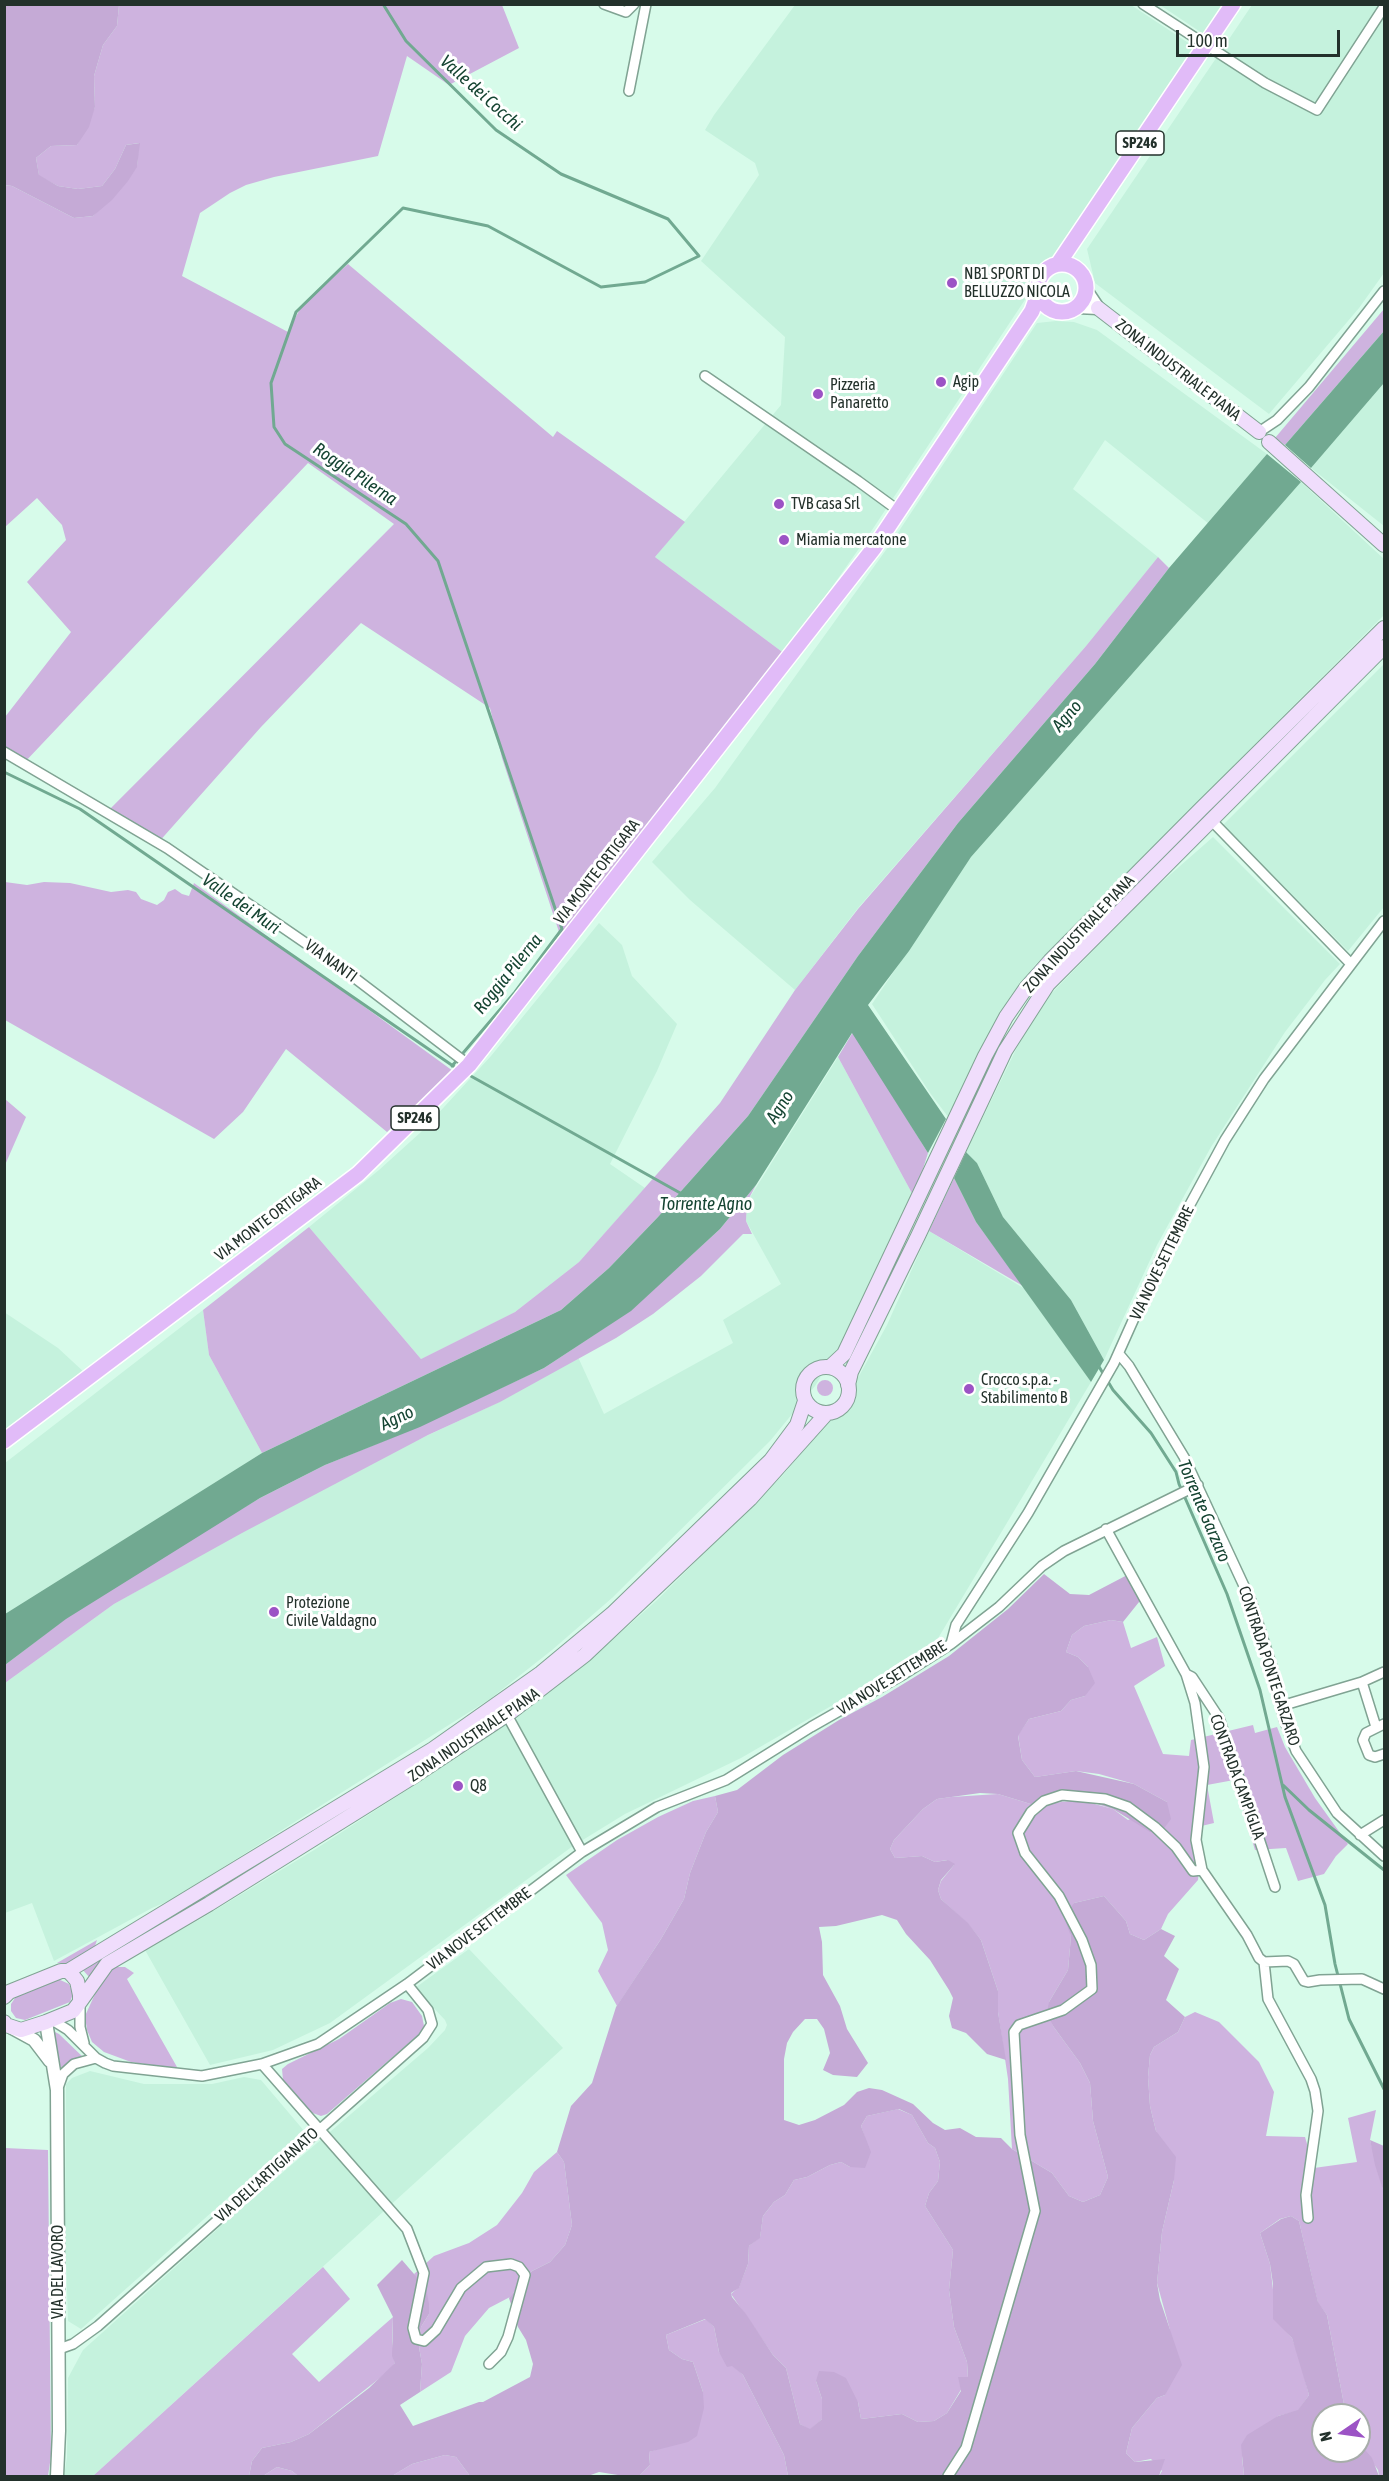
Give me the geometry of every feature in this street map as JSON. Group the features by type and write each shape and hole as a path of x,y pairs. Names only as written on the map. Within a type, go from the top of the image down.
{"main road":[{"name":"SP246","path":"1074,242 1233,4"},
{"path":"1052,309 1043,302 1039,291 1043,274 1058,264 1074,242"},
{"path":"1074,242 1075,267"},
{"path":"1032,311 1052,309 1065,312 1081,303 1086,290 1084,277 1075,267 1058,264"},
{"name":"VIA MONTE ORTIGARA","path":"4,1441 358,1174 469,1065 874,548 1032,311 1039,291"},
{"name":"ZONA INDUSTRIALE PIANA","path":"1098,308 1264,437 1384,545"},
{"name":"ZONA INDUSTRIALE PIANA","path":"830,1367 844,1354 1006,1017 1042,970 1384,628"},
{"name":"ZONA INDUSTRIALE PIANA","path":"848,1385 851,1372 1005,1051 1048,984 1384,647"},
{"path":"830,1367 842,1374 848,1385 849,1393 842,1407 827,1413 815,1411 805,1401 802,1390 806,1377 817,1368 830,1367"},
{"name":"ZONA INDUSTRIALE PIANA","path":"6,1994 53,1973 68,1971 433,1749 541,1673 612,1614 771,1460 797,1425 805,1401"},
{"name":"ZONA INDUSTRIALE PIANA","path":"80,2002 107,1964 209,1904 411,1778 507,1715 585,1655 750,1499 827,1413"},
{"path":"7,2025 27,2029 73,2011 80,2002 77,1981 68,1971"}],"street":[{"path":"604,4 626,12 634,4"},
{"path":"629,91 646,4"},
{"path":"1143,4 1266,83 1317,110 1384,7"},
{"path":"1086,290 1098,308"},
{"path":"1264,437 1309,387 1384,291"},
{"path":"1077,307 1098,308"},
{"path":"705,376 899,511"},
{"name":"VIA NANTI","path":"4,752 167,848 339,966 469,1065"},
{"path":"1210,819 1352,964"},
{"name":"VIA NOVE SETTEMBRE","path":"96,2058 113,2066 202,2076 262,2064 318,2044 407,1984 582,1852 657,1807 726,1780 951,1644 956,1625 1028,1513 1117,1359 1161,1258 1225,1140 1264,1079 1384,921"},
{"name":"CONTRADA PONTE GARZARO","path":"1117,1359 1144,1391 1184,1458 1251,1601 1296,1751 1316,1785 1337,1813 1384,1856"},
{"path":"951,1644 999,1607 1042,1566 1064,1551 1198,1485"},
{"name":"CONTRADA CAMPIGLIA","path":"1106,1529 1186,1674 1199,1723 1204,1767 1196,1840 1202,1870"},
{"name":"CONTRADA CAMPIGLIA","path":"1186,1674 1192,1677 1219,1718 1275,1887"},
{"path":"1281,1706 1362,1682 1380,1674"},
{"path":"1362,1682 1380,1726 1366,1732 1365,1749 1369,1755 1384,1754"},
{"path":"507,1715 582,1852"},
{"path":"948,2476 966,2448 1035,2211 1020,2135 1014,2032 1019,2025 1063,2010 1092,1989 1091,1965 1082,1940 1059,1896 1025,1853 1018,1833 1031,1812 1044,1801 1062,1795 1105,1799 1128,1807 1155,1827 1176,1847 1193,1871 1202,1870 1247,1935 1259,1958 1264,1962 1288,1961 1294,1964 1304,1981 1308,1982 1362,1979 1384,1989"},
{"path":"1360,1835 1384,1820"},
{"path":"1264,1962 1268,1999 1311,2079 1315,2091 1318,2111 1306,2195 1308,2218"},
{"name":"VIA DELL'ARTIGIANATO","path":"59,2349 73,2344 98,2326 423,2038 432,2024 428,2010 407,1984"},
{"path":"80,2002 80,2027 85,2045"},
{"path":"49,2021 85,2045 96,2058 74,2064 63,2074 57,2090"},
{"name":"VIA DEL LAVORO","path":"49,2021 57,2090 59,2349 57,2476"},
{"name":"VIA DEL LAVORO","path":"7,2025 34,2040 54,2067"},
{"path":"262,2064 407,2229 424,2273 414,2328 416,2339 424,2341 436,2330 461,2288 486,2267 511,2264 519,2266 525,2275 508,2337 501,2352 489,2364"}],"shaded area":[{"path":"4,5 119,5 117,26 103,45 94,76 95,107 89,127 77,145 51,146 36,158 39,175 58,186 78,189 102,186 115,169 126,145 140,143 137,167 128,181 112,200 93,216 74,218 12,186 5,185"},
{"path":"119,5 502,5 519,48 449,85 407,56 378,156 274,177 246,185 230,193 200,213 182,276 288,332 302,305 348,264 553,437 557,431 685,522 655,557 785,654 566,937 559,932 502,758 490,708 361,623 261,727 157,844 106,813 394,524 308,463 23,764 5,752 5,717 71,632 27,582 66,540 62,525 37,498 5,527 4,185 12,186 74,218 93,216 137,166 139,143 126,145 115,169 102,186 78,189 58,186 39,176 36,158 51,146 77,145 95,107 94,76 103,45 117,26"},
{"path":"795,5 1131,5 1196,48 1064,241 872,530 785,654 655,557 781,405 785,337 701,261 759,175 755,163 705,130"},
{"path":"1160,5 1225,5 1205,35"},
{"path":"1252,5 1384,5 1384,273 1359,308 1269,414 1095,283 1087,249"},
{"path":"1384,309 1384,331 1285,445 1275,438"},
{"path":"1074,322 1097,330 1267,454 1209,524 1105,440 1073,489 1158,557 1086,646 858,908 795,990 690,900 652,862 715,788 891,543 1037,323"},
{"path":"1384,383 1384,526 1311,468"},
{"path":"1301,482 1384,559 1384,615 1034,966 995,1023 949,1118 872,1004 971,857"},
{"path":"1158,557 1169,568 1095,664 958,823 858,956 748,1116 609,1268 561,1310 262,1453 209,1355 203,1310 309,1227 421,1359 515,1312 579,1262 720,1103 795,990 858,909 1086,646"},
{"path":"1384,664 1384,907 1348,951 1223,825"},
{"path":"1213,837 1340,964 1285,1032 1211,1147 1157,1245 1104,1360 1071,1300 1003,1217 977,1163 966,1152 1025,1031 1048,997 1147,895"},
{"path":"5,882 27,885 44,882 70,883 111,892 128,890 136,892 141,899 157,905 164,900 168,892 175,889 189,896 194,883 453,1071 387,1132 286,1049 243,1112 214,1139 5,1020"},
{"path":"599,923 622,945 632,976 677,1024 657,1071 610,1164 645,1188 579,1262 515,1312 421,1359 309,1227 379,1170 421,1132 491,1056"},
{"path":"853,1032 928,1153 914,1197 838,1057"},
{"path":"838,1057 914,1197 846,1336 815,1386 770,1441 612,1598 490,1699 171,1900 54,1961 32,1903 5,1913 5,1683 114,1604 330,1481 499,1402 578,1357 604,1414 733,1343 723,1320 781,1284 746,1221 747,1202"},
{"path":"5,1099 26,1117 5,1165"},
{"path":"954,1178 976,1222 1023,1286 929,1231"},
{"path":"756,1185 747,1202 746,1221 752,1234 743,1234 701,1276 653,1314 616,1338 500,1402 428,1435 242,1533 114,1604 5,1683 5,1665 65,1619 196,1536 260,1498 325,1465 413,1429 544,1368 630,1311 720,1229"},
{"path":"929,1231 1025,1289 1091,1382 937,1640 831,1706 741,1758 625,1814 573,1846 330,2023 273,2050 210,2065 145,1950 314,1850 472,1748 600,1651 656,1601 783,1475 828,1421 859,1376 887,1325"},
{"path":"203,1310 209,1355 262,1453 5,1614 5,1463"},
{"path":"4,1312 58,1348 85,1373 4,1435"},
{"path":"825,1380 831,1382 833,1388 831,1394 825,1396 819,1394 817,1388 819,1382"},
{"path":"1133,1572 1143,1597 1123,1622 1111,1620 1084,1626 1072,1635 1066,1652 1078,1657 1088,1667 1095,1683 1085,1696 1071,1700 1061,1711 1029,1719 1018,1736 1022,1760 1035,1777 1076,1771 1134,1784 1167,1802 1171,1819 1162,1831 1150,1832 1113,1809 1094,1803 1066,1801 1034,1805 998,1794 980,1793 937,1799 923,1809 894,1840 890,1849 895,1858 922,1856 935,1862 948,1860 955,1864 941,1880 938,1890 941,1899 968,1923 981,1940 998,1991 998,2012 1006,2060 987,2054 966,2033 952,2028 949,2016 953,1998 949,1990 930,1960 906,1934 897,1920 882,1915 836,1926 819,1927 823,1975 840,2006 847,2029 868,2063 857,2077 833,2075 823,2070 830,2053 824,2029 817,2019 805,2019 787,2043 784,2059 784,2120 799,2125 815,2120 844,2105 857,2092 869,2088 882,2090 913,2104 933,2123 945,2130 960,2128 976,2137 1001,2138 1012,2149 1052,2173 1069,2196 1083,2202 1100,2195 1108,2177 1093,2121 1090,2083 1080,2063 1053,2026 1047,2012 1049,2002 1068,1970 1071,1936 1064,1918 1074,1903 1104,1896 1126,1921 1130,1934 1144,1940 1161,1929 1175,1936 1164,1956 1179,1969 1166,2000 1185,2017 1178,2032 1154,2047 1150,2055 1148,2077 1150,2106 1156,2131 1176,2157 1174,2180 1162,2232 1157,2283 1160,2300 1182,2365 1165,2395 1157,2398 1132,2428 1126,2453 1135,2462 1165,2459 1159,2476 788,2476 784,2455 743,2375 732,2366 727,2367 719,2352 714,2327 705,2319 666,2335 669,2350 682,2359 693,2362 703,2392 704,2408 697,2436 688,2442 649,2452 650,2465 639,2476 599,2472 588,2476 470,2476 456,2457 445,2455 412,2464 392,2476 298,2476 292,2471 277,2467 263,2476 249,2476 252,2461 262,2448 291,2442 309,2434 369,2388 395,2363 392,2356 393,2317 377,2285 402,2260 426,2288 429,2304 429,2314 421,2327 420,2392 400,2405 413,2426 483,2402 530,2377 533,2364 509,2298 532,2271 550,2262 565,2245 572,2225 564,2162 557,2152 571,2106 592,2083 616,2007 661,1939 684,1899 690,1873 706,1832 718,1812 715,1796 737,1790 783,1755 949,1656 1008,1609 1044,1574 1070,1594 1089,1595","holes":["899,2109 912,2115 928,2143 935,2148 940,2162 938,2181 929,2193 925,2206 953,2250 949,2290 954,2327 967,2362 968,2377 958,2377 961,2391 947,2413 934,2421 918,2422 902,2414 861,2419 858,2402 846,2378 834,2372 819,2371 816,2381 822,2399 822,2419 810,2429 800,2424 786,2368 773,2355 731,2293 739,2288 748,2264 749,2246 760,2238 763,2216 774,2202 785,2195 794,2180 807,2177 841,2162 850,2167 865,2168 871,2152 861,2126 867,2116"]},
{"path":"1111,1620 1123,1622 1131,1648 1157,1637 1165,1666 1134,1686 1163,1754 1189,1756 1191,1740 1253,1725 1255,1733 1277,1727 1285,1747 1315,1798 1348,1844 1336,1856 1324,1874 1298,1881 1286,1848 1255,1850 1234,1780 1207,1785 1214,1823 1193,1828 1201,1848 1198,1880 1168,1914 1161,1929 1144,1940 1130,1934 1126,1921 1104,1896 1074,1903 1069,1926 1071,1936 1068,1970 1049,2002 1053,2026 1080,2063 1090,2083 1093,2121 1108,2177 1100,2195 1083,2202 1069,2196 1052,2173 1012,2149 1008,2079 998,2012 998,1991 981,1940 968,1924 941,1899 938,1890 941,1881 954,1865 947,1860 935,1862 922,1856 895,1858 890,1849 894,1840 923,1809 937,1799 998,1794 1034,1805 1080,1800 1113,1809 1128,1820 1167,1802 1134,1784 1099,1774 1076,1771 1035,1777 1022,1760 1018,1735 1029,1719 1061,1711 1071,1700 1085,1696 1088,1667 1078,1657 1066,1652 1072,1635 1084,1626"},
{"path":"715,1796 718,1812 706,1832 690,1873 684,1899 617,2006 598,1971 608,1950 602,1923 566,1875 617,1840 658,1817 693,1801"},
{"path":"161,1922 163,1924 104,1958 89,1977 83,1970 118,1944"},
{"path":"97,1940 94,1949 70,1963 57,1963"},
{"path":"469,1949 563,2048 93,2476 64,2476 67,2457 68,2378 83,2350 233,2215 428,2048 447,2025 415,1988"},
{"path":"125,1967 134,1973 127,1979 177,2067 131,2062 104,2052 92,2042 85,2016 95,1994 111,1970"},
{"path":"58,1979 69,1984 73,1994 70,2002 25,2020 16,2018 11,2011 11,2004 17,1995"},
{"path":"401,1999 412,2002 422,2016 424,2026 419,2034 327,2114 321,2116 310,2112 283,2080 282,2069 339,2039 390,2003"},
{"path":"1195,2012 1219,2022 1259,2062 1274,2092 1266,2136 1305,2137 1314,2168 1357,2162 1348,2118 1376,2110 1370,2140 1384,2193 1384,2476 1379,2476 1371,2460 1371,2403 1344,2403 1327,2315 1318,2303 1299,2221 1291,2216 1280,2219 1260,2233 1270,2264 1274,2298 1284,2329 1292,2338 1299,2357 1309,2395 1298,2411 1278,2416 1242,2457 1244,2476 1159,2476 1162,2471 1151,2459 1135,2462 1126,2453 1132,2428 1157,2398 1165,2395 1170,2330 1157,2283 1162,2232 1174,2180 1156,2131 1150,2106 1148,2077 1150,2055 1154,2047 1178,2032 1185,2017"},
{"path":"53,2031 84,2058 70,2061 61,2068 50,2035"},
{"path":"90,2071 144,2084 212,2084 244,2077 261,2080 305,2132 81,2329 68,2321 65,2230 66,2084 72,2078"},
{"path":"898,2109 912,2115 928,2143 935,2148 940,2162 938,2181 929,2193 925,2206 953,2250 949,2290 954,2327 967,2362 968,2378 947,2413 934,2421 918,2422 902,2414 861,2419 858,2402 816,2381 822,2399 822,2419 810,2430 800,2424 786,2368 773,2355 731,2294 739,2287 748,2264 749,2246 760,2237 763,2216 774,2202 785,2195 794,2180 807,2177 841,2162 850,2167 865,2138 861,2126 867,2116"},
{"path":"1370,2140 1384,2146 1384,2193 1375,2165"},
{"path":"5,2148 48,2150 51,2456 48,2476 5,2476"},
{"path":"557,2152 564,2162 572,2225 565,2245 550,2262 532,2271 510,2297 489,2308 465,2336 451,2372 420,2392 421,2327 429,2314 414,2274 434,2256 469,2243 497,2225 522,2193 534,2172"},
{"path":"1291,2216 1299,2221 1318,2302 1327,2315 1344,2403 1311,2403 1311,2463 1371,2463 1371,2457 1379,2476 1244,2476 1241,2445 1247,2435 1278,2416 1298,2410 1309,2395 1292,2338 1273,2319 1273,2284 1270,2264 1260,2233 1281,2219"},
{"path":"323,2267 350,2299 292,2354 319,2382 393,2317 392,2342 395,2363 390,2370 309,2434 291,2442 262,2448 252,2461 249,2476 93,2476"},
{"path":"706,2319 714,2327 719,2352 743,2375 784,2455 788,2476 639,2476 650,2465 649,2452 661,2448 703,2392 693,2362 682,2359 669,2350 666,2335"},
{"path":"445,2455 456,2457 470,2476 392,2476 412,2464"},
{"path":"277,2467 292,2471 298,2476 263,2476"}],"water":[{"path":"1384,331 1384,383 1311,468 1285,445"},
{"name":"Torrente Agno","path":"1267,454 1301,482 971,857 909,951 868,1005 946,1119 928,1153 852,1033 756,1185 720,1229 631,1311 544,1368 420,1427 325,1465 260,1498 66,1619 5,1665 5,1614 262,1453 561,1310 609,1268 748,1116 858,956 958,823 1095,664 1169,568"},
{"path":"966,1152 977,1163 1003,1217 1071,1300 1104,1360 1091,1382 976,1222 954,1178"}],"waterway":[{"name":"Roggia Pilerna","path":"383,4 406,41 496,130 561,174 668,219 699,256 645,282 601,287 488,226 403,208 296,312 271,383 274,427 285,444 406,524 438,561 562,929 515,992 452,1066"},
{"name":"Valle dei Muri","path":"4,772 80,809 456,1068"},
{"name":"Valle dei Muri","path":"469,1075 682,1194"},
{"name":"Torrente Garzaro","path":"1098,1365 1113,1390 1151,1433 1176,1472 1179,1484 1227,1594 1260,1690 1285,1797 1325,1905 1335,1964 1349,2019 1384,2089"},
{"path":"1283,1785 1309,1810 1384,1870"}],"place":[{"name":"NB1 SPORT DI BELLUZZO NICOLA","path":"952,283"},
{"name":"Agip","path":"941,382"},
{"name":"Pizzeria Panaretto","path":"818,394"},
{"name":"TVB casa Srl","path":"779,504"},
{"name":"Miamia mercatone","path":"784,540"},
{"name":"Crocco s.p.a. - Stabilimento B","path":"969,1389"},
{"name":"Protezione Civile Valdagno","path":"274,1612"},
{"name":"Q8","path":"458,1786"}],"water label":[{"name":"Valle dei Cocchi","path":"481,93"},
{"name":"Agno","path":"1067,716"},
{"name":"Agno","path":"780,1107"},
{"name":"Agno","path":"397,1418"}]}
